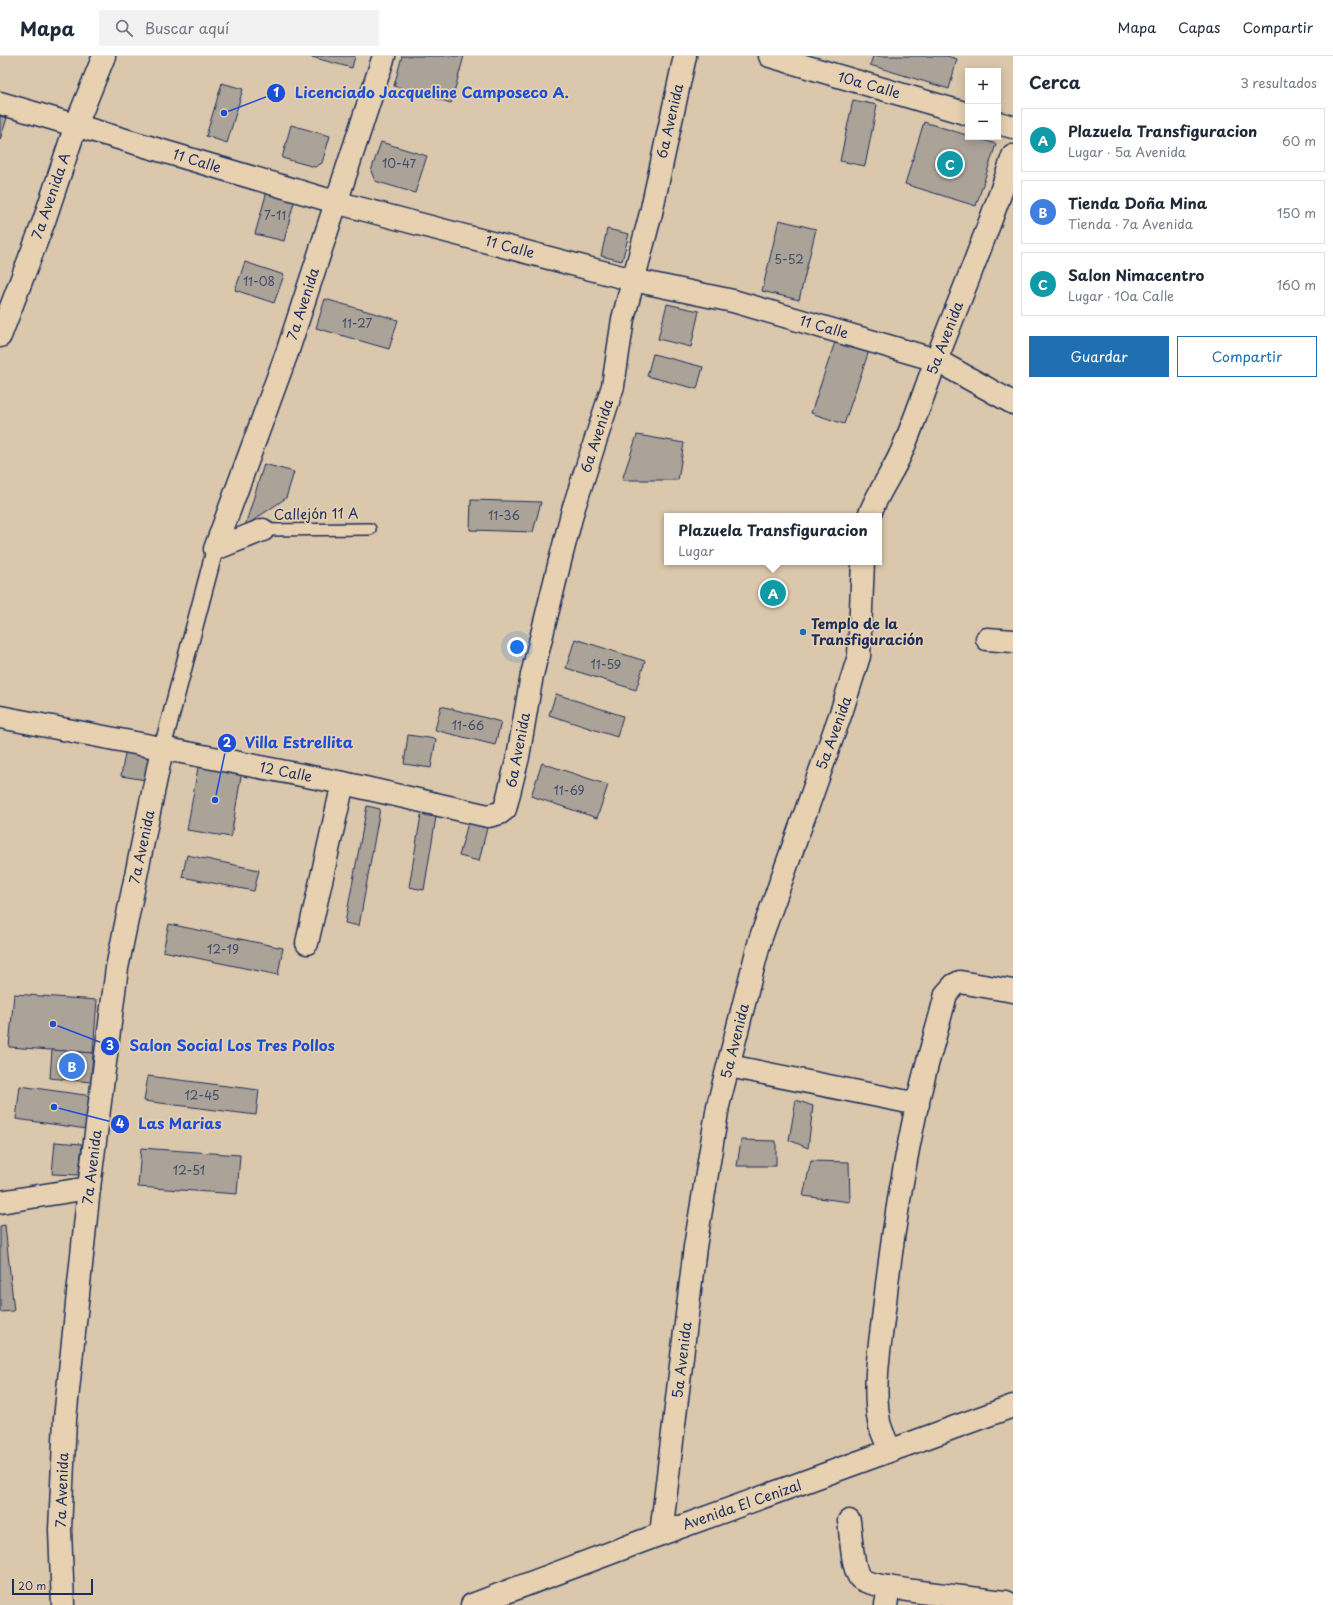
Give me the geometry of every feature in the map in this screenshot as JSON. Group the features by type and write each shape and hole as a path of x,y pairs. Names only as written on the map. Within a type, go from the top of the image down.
{"street":[{"name":"7a Avenida A","path":"0,336 44,221 76,125 104,56"},
{"name":"7a Avenida","path":"63,1605 60,1530 65,1419 89,1188 117,968 162,749 215,549 288,350 335,202 384,56"},
{"name":"6a Avenida","path":"500,814 508,802 518,757 532,675 569,525 613,386 624,319 650,213 685,56"},
{"name":"10a Calle","path":"770,56 965,113"},
{"name":"11 Calle","path":"0,103 335,202 633,280 733,301 936,360 1013,403"},
{"path":"1001,124 1013,127"},
{"name":"5a Avenida","path":"871,513 904,448 936,360 992,222 1013,156"},
{"path":"215,549 263,530"},
{"name":"5a Avenida","path":"661,1534 695,1247 718,1106 760,940 842,710 859,656 863,565"},
{"path":"987,638 1013,641"},
{"name":"12 Calle","path":"0,717 343,783 488,816 500,814"},
{"path":"307,943 343,783"},
{"path":"890,1450 880,1423 876,1400 877,1374 893,1237 918,1104 949,989 960,982 1013,991"},
{"path":"729,1066 918,1104"},
{"path":"0,1202 89,1188"},
{"name":"Avenida El Cenizal","path":"472,1605 507,1598 661,1534 1013,1406"},
{"path":"849,1521 856,1571 864,1581 887,1596 1006,1602 1012,1605"}],"lane":[{"name":"Callejón 11 A","path":"263,530 370,529"}],"building":[{"path":"308,56 355,56 352,68"},
{"path":"402,56 464,56 451,103 394,86"},
{"path":"873,56 947,56 957,59 949,89 870,65"},
{"path":"222,83 243,89 227,143 206,136"},
{"path":"853,100 877,105 865,166 840,161"},
{"path":"0,116 7,118 0,140"},
{"path":"924,122 965,135 965,140 983,140 996,144 976,206 905,184"},
{"path":"291,125 330,136 322,163 315,167 282,158"},
{"path":"381,142 427,156 415,193 375,181 371,171"},
{"path":"267,191 295,198 284,241 255,234"},
{"path":"779,220 816,229 799,300 762,291"},
{"path":"607,229 629,234 622,261 601,256"},
{"path":"245,262 284,275 274,303 235,290"},
{"path":"325,299 398,320 389,349 316,328"},
{"path":"667,304 699,311 691,347 658,339"},
{"path":"836,339 869,351 844,424 811,413"},
{"path":"653,354 703,367 697,389 647,376"},
{"path":"637,435 684,443 678,480 622,480"},
{"path":"264,464 294,472 286,498 245,526"},
{"path":"471,500 541,502 533,532 470,530"},
{"path":"575,639 645,661 636,690 566,668"},
{"path":"556,694 623,716 617,737 549,715"},
{"path":"441,706 501,722 495,745 435,730"},
{"path":"408,735 436,739 431,768 404,764"},
{"path":"126,748 150,752 146,780 121,776"},
{"path":"199,762 242,770 231,837 187,830"},
{"path":"542,763 608,785 597,818 531,796"},
{"path":"367,806 380,809 359,926 345,923"},
{"path":"421,815 436,817 424,890 409,887"},
{"path":"468,823 487,828 479,861 459,856"},
{"path":"187,855 259,870 254,891 182,877"},
{"path":"169,924 283,948 278,975 163,951"},
{"path":"14,994 97,1000 93,1053 9,1047"},
{"path":"52,1050 93,1053 91,1082 50,1078"},
{"path":"148,1076 259,1090 256,1115 144,1101"},
{"path":"20,1086 92,1096 87,1129 16,1119"},
{"path":"796,1100 813,1106 808,1148 789,1140"},
{"path":"741,1140 776,1141 776,1166 737,1166"},
{"path":"55,1142 82,1144 79,1175 52,1174"},
{"path":"141,1148 240,1155 237,1194 138,1187"},
{"path":"811,1161 849,1162 850,1202 803,1196"},
{"path":"5,1225 14,1311 0,1312 0,1226"}],"place":[{"name":"Licenciado Jacqueline Camposeco A.","path":"224,113"},
{"name":"Salon Nimacentro","path":"950,164"},
{"name":"Plazuela Transfiguracion","path":"773,593"},
{"name":"Templo de la Transfiguración","path":"803,632"},
{"name":"Villa Estrellita","path":"215,800"},
{"name":"Salon Social Los Tres Pollos","path":"53,1024"},
{"name":"Tienda Doña Mina","path":"72,1066"},
{"name":"Las Marias","path":"54,1107"}]}
